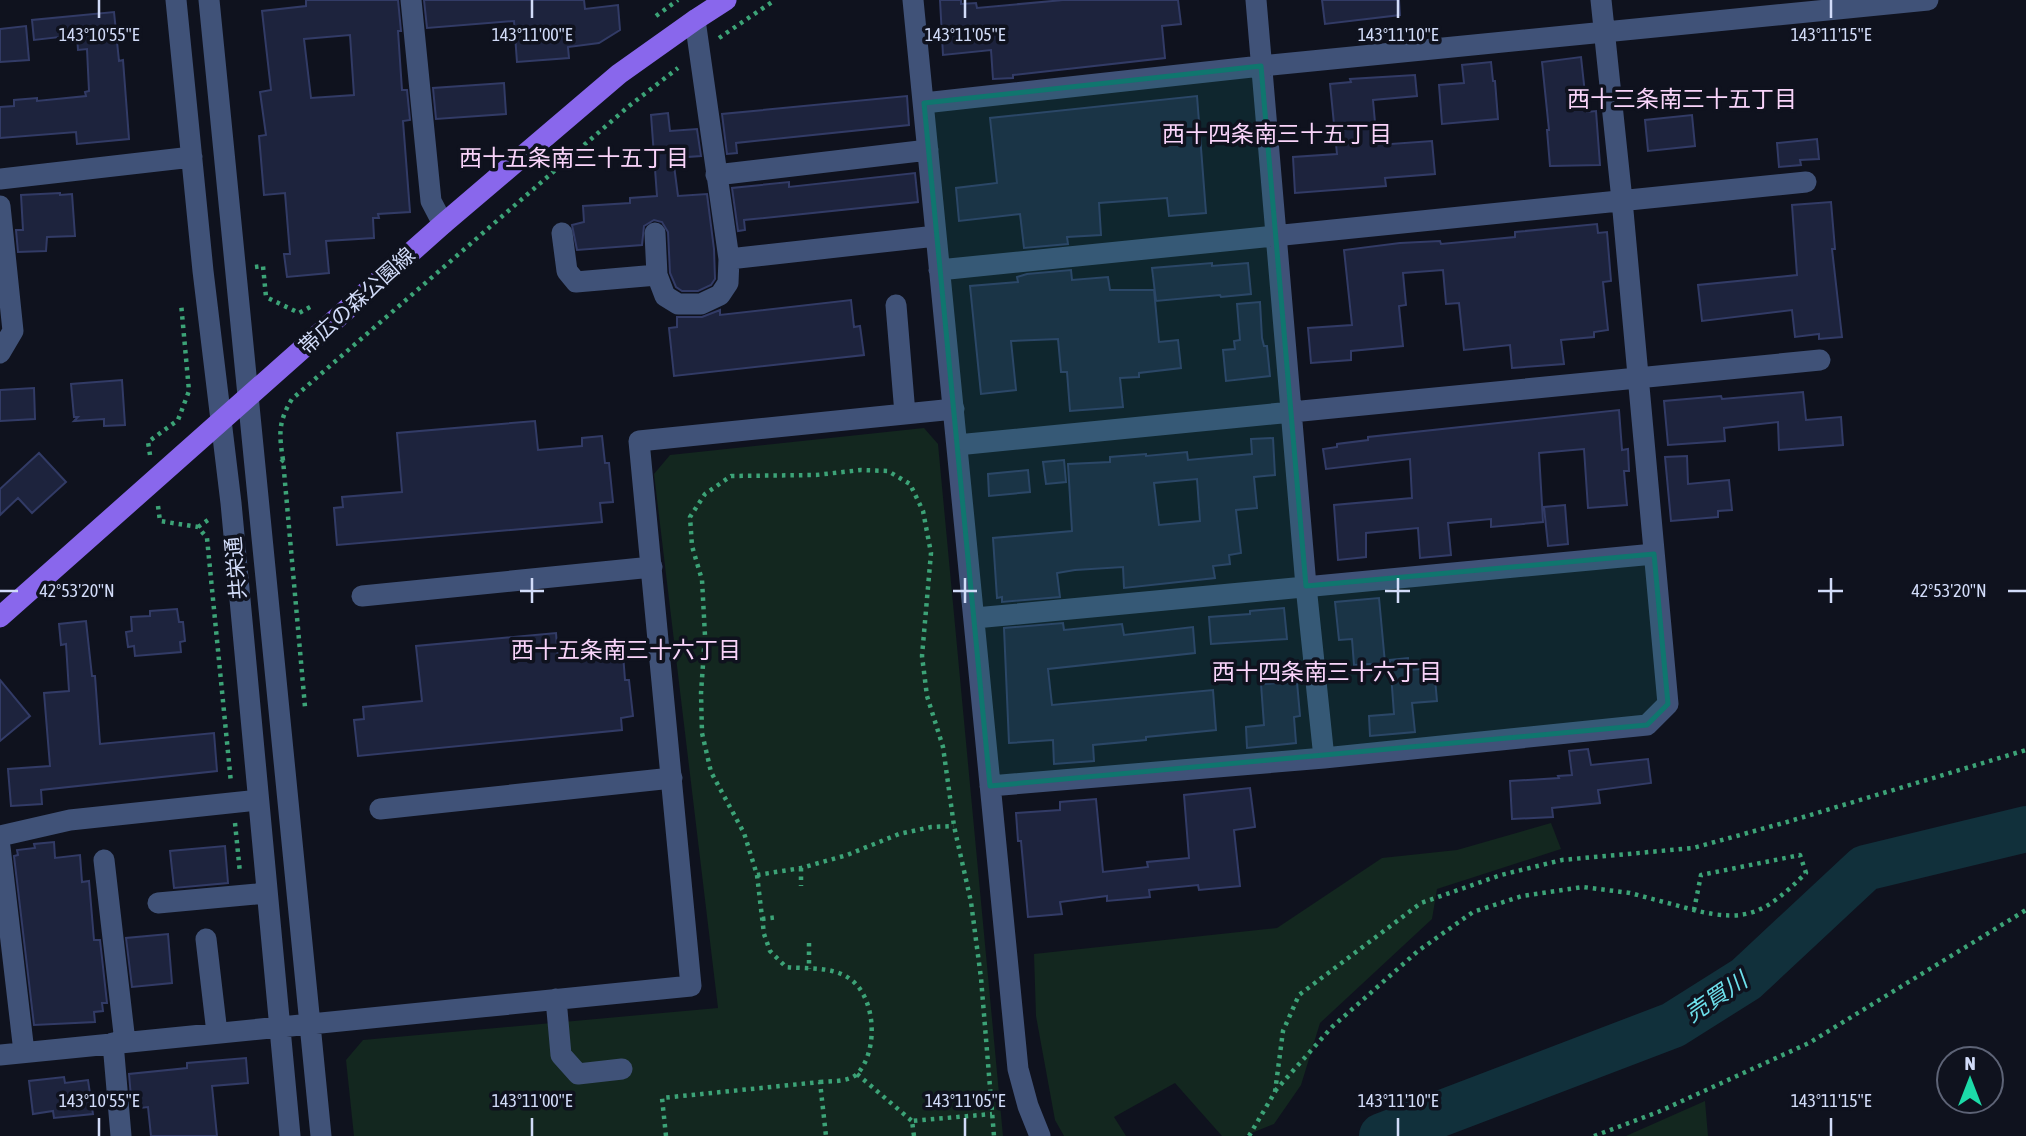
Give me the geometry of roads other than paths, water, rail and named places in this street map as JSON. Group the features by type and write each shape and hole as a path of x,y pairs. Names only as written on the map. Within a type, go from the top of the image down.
{"main road":[{"name":"帯広の森公園線","path":"0,617 153,480 222,423 443,224 619,74 726,0"}],"street":[{"name":"共栄通","path":"176,0 222,423 290,1136"},
{"name":"共栄通","path":"209,0 321,1136"},
{"path":"411,0 431,201 443,224"},
{"path":"913,0 1018,1069 1040,1136"},
{"path":"1256,0 1290,412 1324,758"},
{"path":"990,786 1324,758 1647,724 1668,704 1601,0"},
{"path":"924,103 1261,66 1928,0"},
{"path":"655,233 657,275 665,296 678,304 701,304 720,295 728,283 729,259 695,20"},
{"path":"716,175 928,150"},
{"path":"0,179 192,157"},
{"path":"939,270 1806,182"},
{"path":"0,206 13,331 0,353"},
{"path":"562,233 566,271 576,282 657,275"},
{"path":"729,259 936,236"},
{"path":"896,304 905,414"},
{"path":"957,445 1820,360"},
{"path":"0,1055 691,986 639,440 954,409"},
{"path":"975,618 1654,554"},
{"path":"362,596 652,567"},
{"path":"380,809 672,778"},
{"path":"0,836 70,820 258,800"},
{"path":"0,847 24,1052"},
{"path":"104,860 119,1042 121,1136"},
{"path":"158,902 266,893"},
{"path":"206,939 216,1033"},
{"path":"556,999 561,1055 578,1074 622,1069"}],"waterway":[{"name":"売買川","path":"1382,1136 1673,1025 1746,979 1865,868 2026,829"}],"district":[{"name":"西十三条南三十五丁目","path":"1682,99"},
{"name":"西十四条南三十五丁目","path":"1277,134"},
{"name":"西十五条南三十五丁目","path":"574,158"},
{"name":"西十五条南三十六丁目","path":"626,650"},
{"name":"西十四条南三十六丁目","path":"1327,672"}]}
